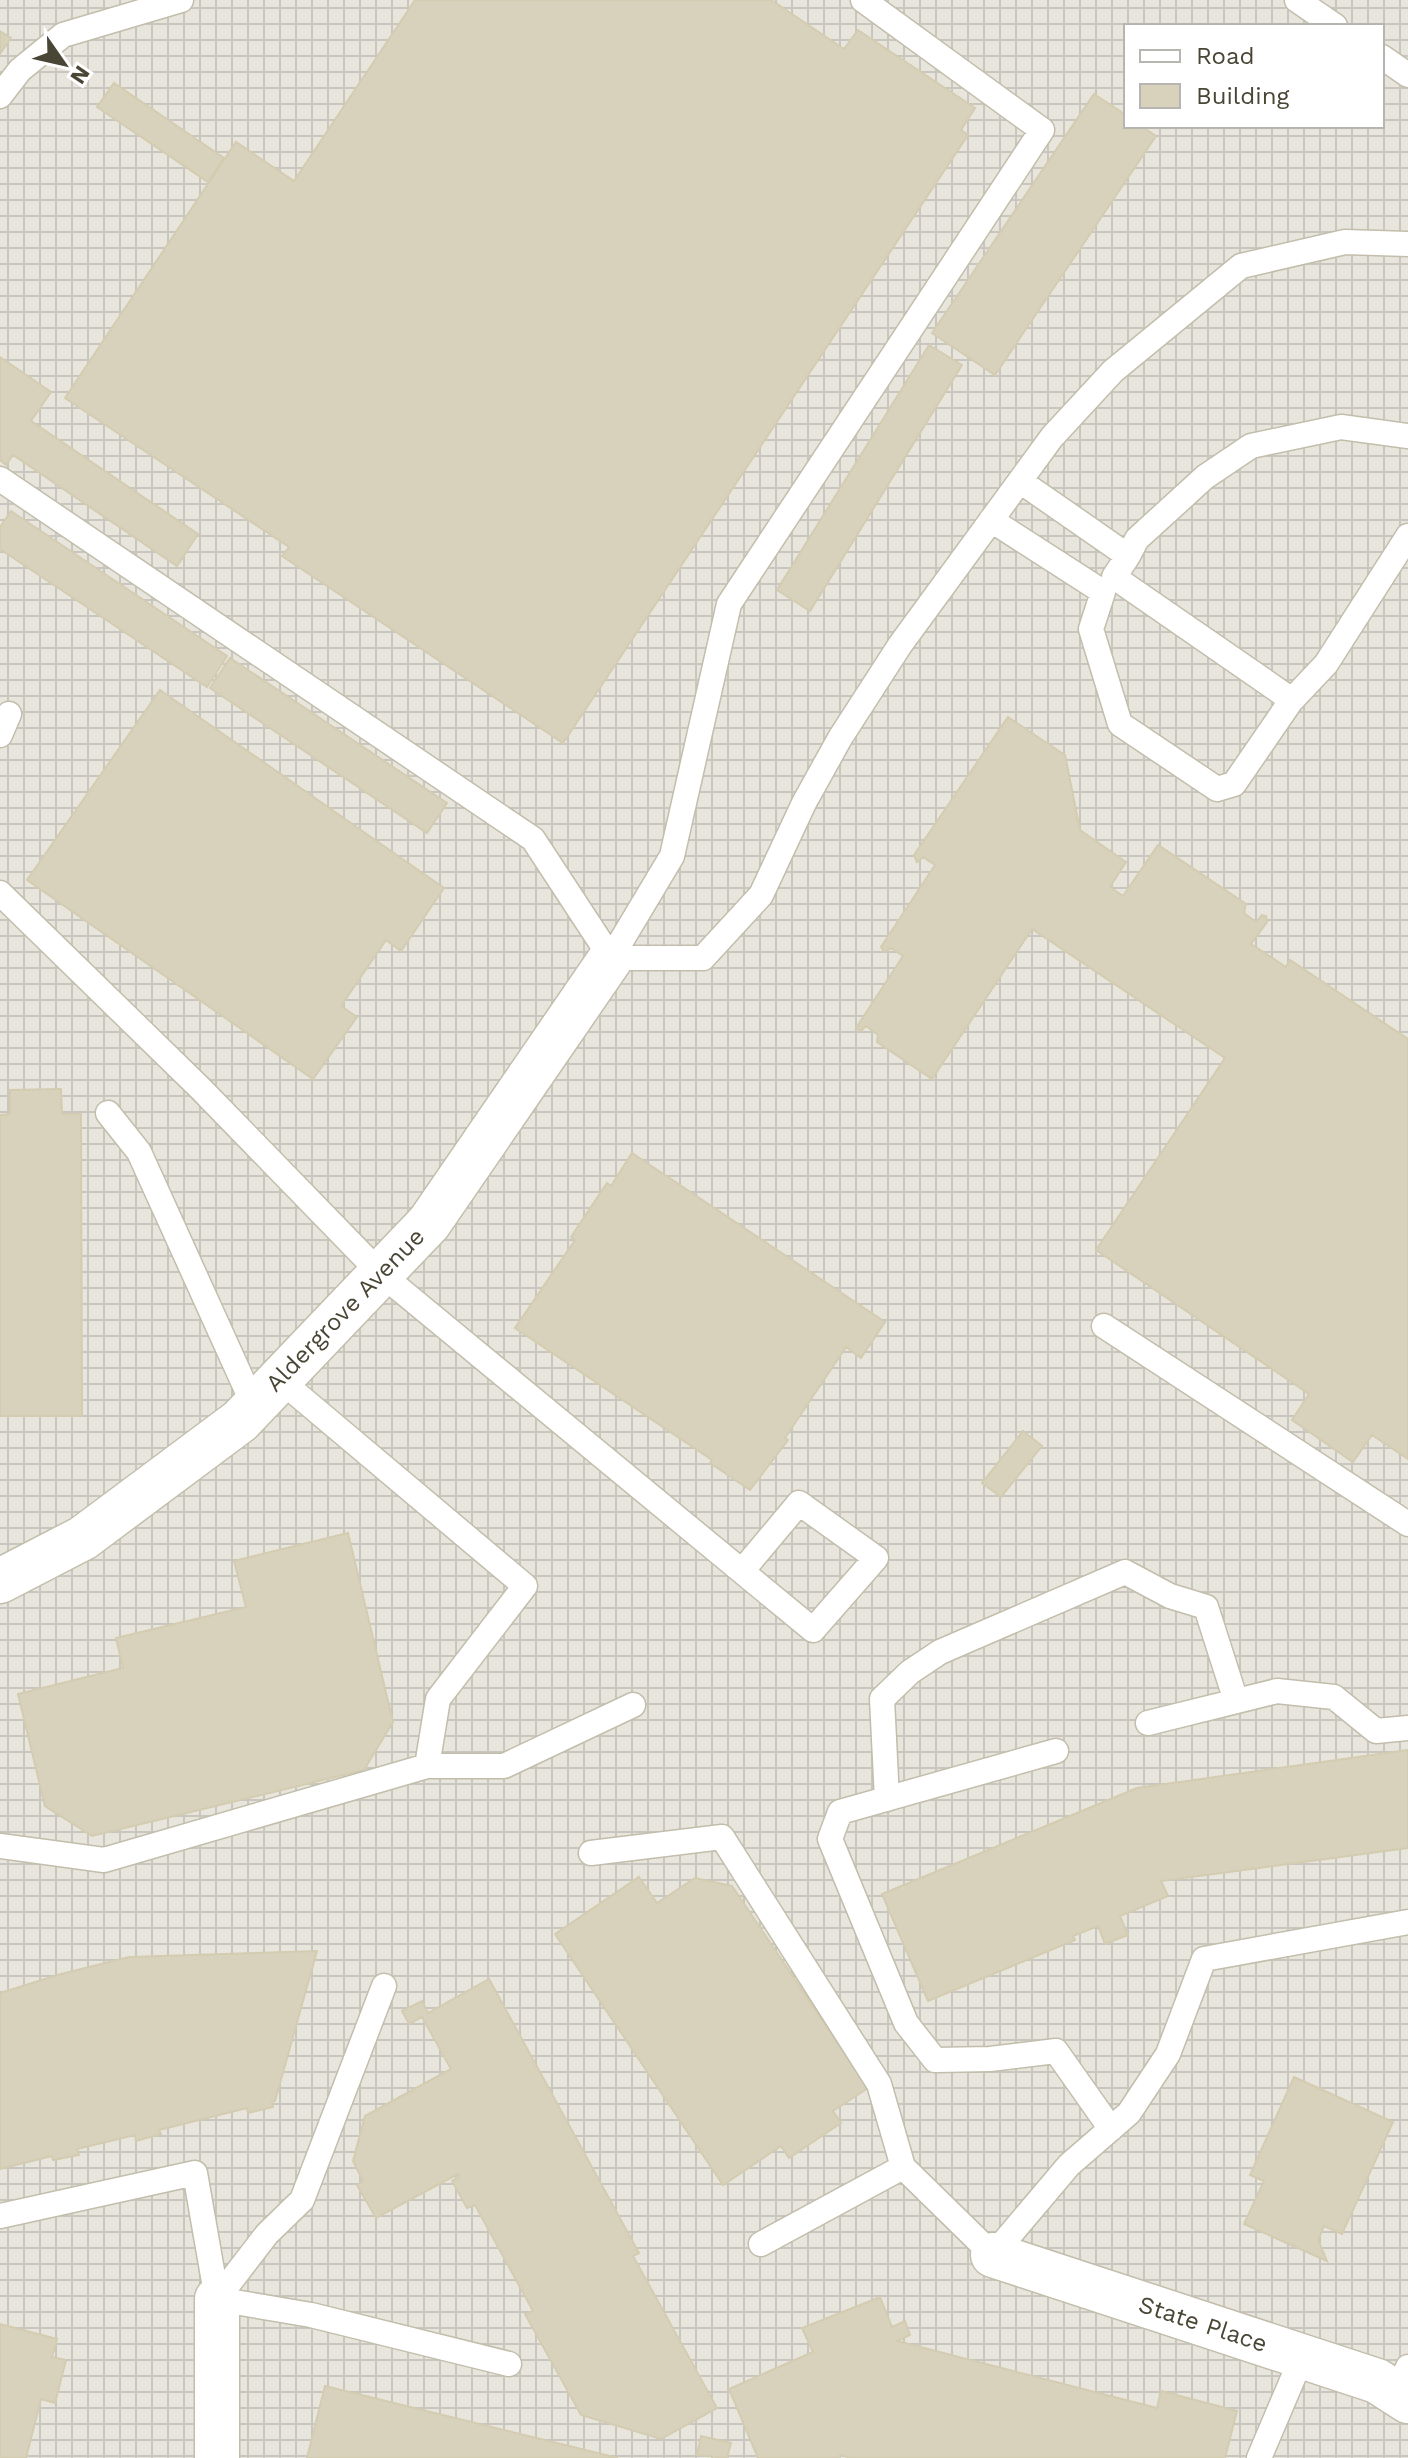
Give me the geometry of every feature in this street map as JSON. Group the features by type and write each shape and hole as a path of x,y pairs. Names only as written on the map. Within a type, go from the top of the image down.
{"street":[{"name":"Aldergrove Avenue","path":"0,1581 83,1538 240,1421 429,1223 611,958"},
{"name":"State Place","path":"993,2255 1302,2357 1404,2387"},
{"path":"217,2299 217,2458"}],"lane":[{"path":"0,96 20,70 63,35 181,0"},
{"path":"611,958 672,856 729,604 1042,130 863,0"},
{"path":"1297,0 1332,24"},
{"path":"1384,58 1408,75"},
{"path":"611,958 703,958 761,895 804,803 840,738 900,645 1052,437 1113,371 1241,266 1345,242 1408,244"},
{"path":"1408,436 1341,427 1251,446 1205,477 1137,539 1108,584 1091,629 1120,724 1217,789 1234,784 1293,698 1326,664 1408,536"},
{"path":"0,479 533,839 611,958"},
{"path":"1020,481 1128,556"},
{"path":"991,520 1108,584 1293,698"},
{"path":"0,893 200,1088 380,1273 813,1630 876,1558 799,1503 742,1571"},
{"path":"108,1113 139,1152 267,1393 525,1586 438,1699 427,1766"},
{"path":"1104,1326 1408,1524"},
{"path":"887,1799 882,1699 891,1690 910,1672 940,1652 1125,1572 1170,1596 1206,1607 1236,1701"},
{"path":"1148,1723 1277,1691 1334,1697 1376,1731 1408,1728"},
{"path":"0,1846 104,1860 427,1766 504,1766 633,1705"},
{"path":"1056,1751 840,1812 830,1839 906,2023 935,2060 990,2059 1056,2051 1111,2129"},
{"path":"591,1853 722,1837 879,2084 903,2167 993,2255 1069,2165 1129,2113 1168,2054 1204,1959 1408,1922"},
{"path":"217,2299 267,2234 302,2200 384,1986"},
{"path":"761,2244 903,2167"},
{"path":"0,2216 195,2173 217,2299"},
{"path":"217,2299 311,2315 509,2364"},
{"path":"1259,2458 1302,2357"}],"shaded area":[{"path":"0,0 1408,0 1408,2458 0,2458"}],"building":[{"path":"415,0 771,0 844,49 858,30 975,108 961,130 968,135 563,743 282,556 289,547 65,398 236,142 294,181"},
{"path":"0,31 11,38 0,54"},
{"path":"114,83 224,158 208,182 97,107"},
{"path":"1094,94 1124,114 1124,128 1144,128 1156,136 995,375 932,333"},
{"path":"929,345 962,365 810,611 777,590"},
{"path":"0,357 51,392 31,421 198,534 177,566 13,455 6,465 0,460"},
{"path":"11,511 227,656 207,687 0,549 0,527"},
{"path":"230,658 447,803 427,833 210,688"},
{"path":"160,690 444,888 401,951 386,940 341,1006 357,1017 313,1079 27,880"},
{"path":"1008,717 1065,755 1080,830 1126,862 1110,887 1123,896 1158,845 1246,904 1244,913 1256,922 1262,915 1266,916 1267,922 1251,944 1286,967 1290,960 1408,1039 1408,1459 1372,1435 1353,1462 1292,1420 1309,1394 1096,1250 1225,1058 1032,929 932,1079 877,1042 878,1035 866,1026 861,1031 856,1028 903,956 891,948 884,952 881,947 935,865 923,857 917,862 914,855"},
{"path":"61,1089 62,1114 81,1114 82,1416 0,1416 0,1115 10,1114 10,1090"},
{"path":"632,1153 885,1322 861,1358 846,1347 785,1438 788,1440 750,1490 710,1463 712,1460 515,1328 575,1240 571,1237 607,1183 611,1186"},
{"path":"1023,1431 1042,1446 1001,1497 982,1483"},
{"path":"348,1533 393,1722 364,1770 92,1836 45,1806 18,1694 123,1668 116,1638 246,1607 234,1561"},
{"path":"1408,1750 1408,1848 1161,1881 1168,1896 1120,1916 1128,1935 1105,1944 1098,1926 1073,1936 1075,1940 928,2001 882,1894 1137,1788"},
{"path":"639,1877 657,1903 695,1878 732,1886 868,2088 833,2111 841,2123 789,2158 781,2146 723,2185 555,1934"},
{"path":"317,1951 273,2107 248,2113 247,2108 159,2130 161,2134 136,2141 135,2135 77,2149 79,2155 53,2160 52,2156 0,2169 0,1993 129,1957"},
{"path":"489,1979 639,2253 633,2256 717,2408 661,2439 581,2415 525,2314 533,2311 475,2205 467,2208 452,2181 459,2177 458,2174 376,2218 357,2185 363,2181 353,2161 365,2116 451,2069 422,2017 409,2024 402,2011 422,2001 428,2013"},
{"path":"1294,2077 1393,2122 1342,2234 1324,2226 1318,2240 1327,2261 1244,2224 1264,2181 1250,2175"},
{"path":"880,2297 892,2327 905,2321 910,2335 897,2341 1157,2408 1161,2391 1237,2411 1225,2458 851,2458 840,2455 839,2458 758,2458 729,2389 813,2352 802,2328"},
{"path":"0,2324 57,2339 52,2357 66,2360 55,2403 41,2399 26,2458 0,2458"},
{"path":"325,2386 618,2458 307,2458"},
{"path":"701,2436 731,2443 727,2458 697,2455"}]}
